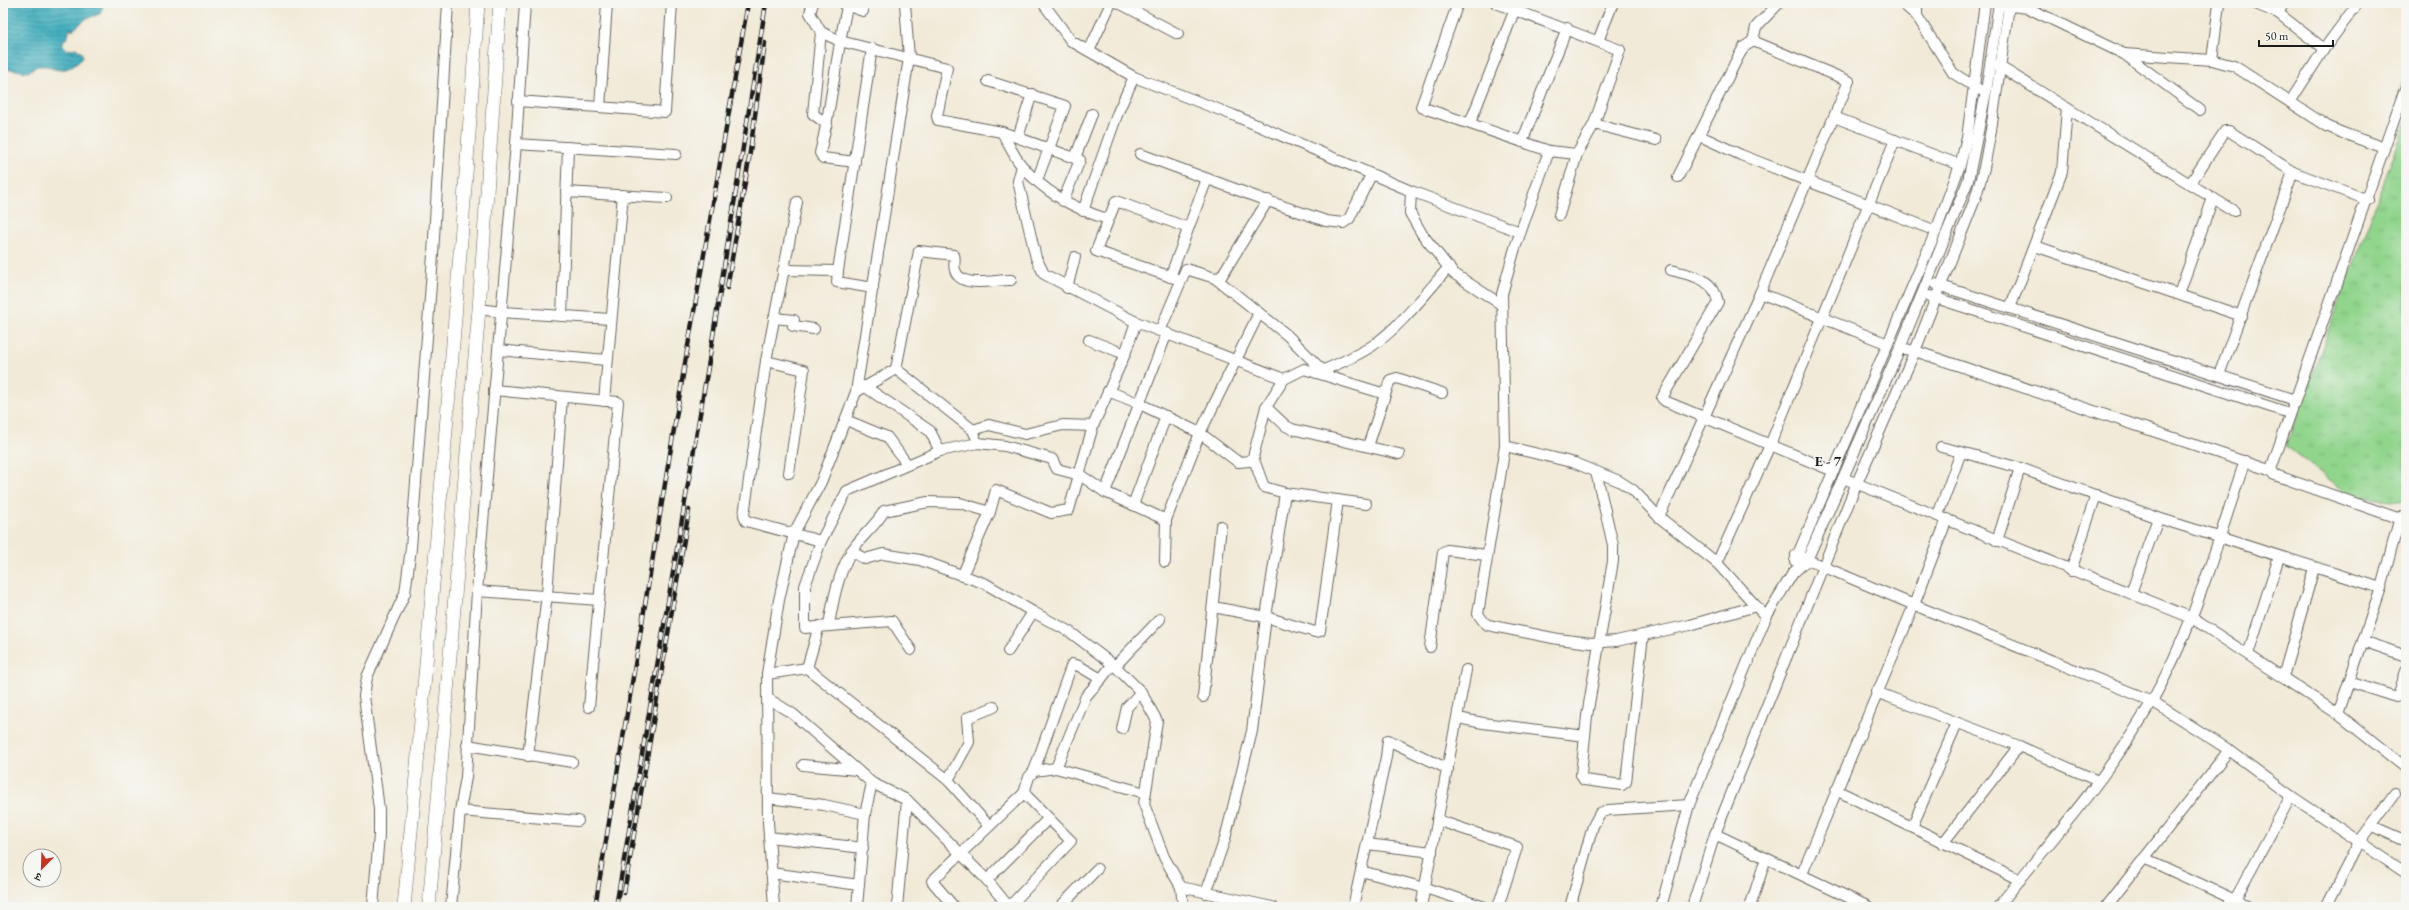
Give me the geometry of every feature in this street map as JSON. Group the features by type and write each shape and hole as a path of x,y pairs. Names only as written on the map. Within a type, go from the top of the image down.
{"main road":[{"path":"404,907 422,725 464,211 478,3"},
{"path":"429,907 479,309 500,3"}],"street":[{"path":"373,907 379,835 379,809 364,696 366,677 405,593 410,548 432,271 448,3"},
{"path":"451,907 460,811 466,783 477,591 500,312 516,144 524,3"},
{"path":"600,107 607,3"},
{"path":"518,101 665,112 672,3"},
{"path":"813,3 810,13 821,32 840,41 947,68 937,116 938,120 1002,132 1080,160 1063,201"},
{"path":"774,907 769,836 767,674 794,533 821,482 856,392 909,58 905,3"},
{"path":"1043,3 1071,41 1134,77 1233,115 1370,175 1520,232"},
{"path":"1089,51 1112,3"},
{"path":"1119,3 1178,34"},
{"path":"1458,3 1421,106 1549,151 1577,154"},
{"path":"1496,3 1567,28 1620,50 1594,124 1577,154 1559,215"},
{"path":"1598,41 1613,3"},
{"path":"1678,177 1700,136 1738,57 1744,47 1753,41 1756,27 1779,3"},
{"path":"1902,3 1917,16 1953,73 1974,87 1986,92"},
{"path":"1917,3 1917,16"},
{"path":"1793,573 1796,555 1936,231 1960,165 1967,138 1985,3"},
{"path":"2212,60 2219,3"},
{"path":"2253,3 2278,12 2324,49"},
{"path":"2278,12 2284,3"},
{"path":"2290,102 2324,49 2358,3"},
{"path":"1999,4 2029,6 2124,54 2200,110"},
{"path":"1661,907 1689,805 1766,617 1793,573 1807,560 1923,294 1968,182 1986,92 1999,4"},
{"path":"1692,907 1715,834 1856,485 1915,351 1984,168 2001,67 1999,4"},
{"path":"855,162 823,158 821,156 845,5 863,11"},
{"path":"1470,123 1515,9"},
{"path":"1522,142 1567,28"},
{"path":"821,32 813,114 827,124"},
{"path":"1659,517 1760,293 1849,81 1753,41"},
{"path":"872,48 837,282 873,288"},
{"path":"2124,54 2212,60 2245,72 2290,102 2340,132 2384,148"},
{"path":"1991,62 2234,210"},
{"path":"1082,211 1118,112 1134,77"},
{"path":"988,81 1032,94 1065,106 1037,180"},
{"path":"2272,471 2272,465 2289,413 2368,200 2384,148 2406,86"},
{"path":"1018,138 1032,94"},
{"path":"2010,308 2035,246 2062,172 2067,108"},
{"path":"1075,158 1092,114"},
{"path":"1834,117 1960,165"},
{"path":"1594,124 1656,140"},
{"path":"2190,184 2225,131 2229,131 2293,172 2368,200"},
{"path":"1002,132 1022,166 1037,180 1063,201 1082,211 1107,219"},
{"path":"1700,136 1806,181 1936,231"},
{"path":"1717,563 1770,445 1895,140"},
{"path":"516,144 676,154"},
{"path":"562,316 568,147"},
{"path":"1549,151 1520,232 1503,286 1502,305 1505,446 1478,610 1484,622 1558,639 1600,642 1690,625 1756,606"},
{"path":"1140,154 1326,221 1343,223 1349,219 1370,175"},
{"path":"1022,166 1018,181 1036,258 1044,274 1067,288 1136,322 1284,378"},
{"path":"2219,375 2242,316 2293,172"},
{"path":"1170,277 1207,179"},
{"path":"1411,191 1410,213 1422,234 1449,268 1453,273 1502,305"},
{"path":"566,192 667,198"},
{"path":"604,401 606,360 623,195"},
{"path":"2179,294 2213,198"},
{"path":"1215,278 1221,277 1268,200"},
{"path":"1180,280 1096,251 1107,219 1116,201 1188,228"},
{"path":"797,202 766,361 744,515 746,521 821,541"},
{"path":"2035,246 2242,316"},
{"path":"896,369 919,251 954,255 954,270 957,275 973,283 1011,280"},
{"path":"1067,288 1075,257"},
{"path":"1320,372 1355,356 1374,345 1409,312 1449,268"},
{"path":"1105,492 1163,332 1180,280 1186,269 1215,278 1259,313 1267,317 1287,335 1320,372"},
{"path":"783,270 838,272"},
{"path":"1671,270 1704,279 1716,292 1718,302 1662,398 1665,401 1833,471"},
{"path":"1916,277 2295,400"},
{"path":"1911,290 2289,413"},
{"path":"1760,293 1888,344"},
{"path":"479,309 500,312 611,319"},
{"path":"1165,562 1166,520 1200,433 1234,360 1259,313"},
{"path":"774,318 794,320 793,326 814,328"},
{"path":"962,576 990,512 996,490 1051,514 1069,510 1093,426 1125,354 1136,322"},
{"path":"1089,340 1125,354"},
{"path":"1900,348 1915,351 2245,461 2272,471 2275,475 2403,519 2338,714"},
{"path":"498,350 606,360"},
{"path":"766,361 804,370 789,473"},
{"path":"856,392 864,386 896,369"},
{"path":"896,369 973,430 978,443"},
{"path":"1108,391 1138,402 1200,433 1238,462 1250,461 1253,457 1266,407 1284,378 1304,369 1320,372 1385,394"},
{"path":"1368,446 1385,394 1393,378 1442,393"},
{"path":"864,386 930,431 940,451"},
{"path":"494,390 618,402 589,707"},
{"path":"528,756 547,594 562,397"},
{"path":"1266,407 1286,426 1292,429 1399,454"},
{"path":"1133,505 1166,416"},
{"path":"846,420 887,437 907,464"},
{"path":"973,430 989,424 1025,434 1063,425 1093,426"},
{"path":"911,650 892,621 805,628 803,623 805,586 821,541 846,491 940,451 978,443 1005,446 1052,459 1057,469 1080,475 1105,492 1166,520"},
{"path":"1505,446 1575,463 1619,481 1633,490 1659,517 1717,563 1766,617"},
{"path":"1941,447 2020,468 2158,518 2381,588"},
{"path":"1802,874 1876,692 1914,606 1961,452"},
{"path":"1253,457 1264,487 1285,493 1366,504"},
{"path":"1998,907 2098,781 2152,701 2192,618 2245,461"},
{"path":"1997,541 2020,468"},
{"path":"1596,472 1612,545 1613,561 1585,736 1582,778 1624,784 1627,779 1643,635"},
{"path":"1843,478 1856,485 1942,517 2071,571 2192,618 2338,714 2406,768"},
{"path":"1206,892 1225,840 1252,731 1266,617 1285,493"},
{"path":"2071,571 2096,495"},
{"path":"1212,607 1266,617 1315,632 1320,631 1338,500"},
{"path":"807,668 851,551 878,523 884,511 928,502 960,503 990,512"},
{"path":"2130,593 2158,518"},
{"path":"1203,697 1221,526"},
{"path":"1430,647 1443,552 1447,550 1486,555"},
{"path":"851,551 866,559 883,554 920,560 986,584 1070,632 1114,665 1141,692 1156,721 1144,804 1164,857 1181,887 1182,907"},
{"path":"1796,555 1914,606 2152,701 2229,750 2291,796 2406,873"},
{"path":"2248,654 2279,557"},
{"path":"2283,677 2314,568"},
{"path":"477,591 547,594 599,600"},
{"path":"1008,651 1033,612"},
{"path":"1056,768 1086,696 1114,665 1160,619"},
{"path":"2363,641 2406,656"},
{"path":"954,907 932,881 1024,793 1029,777 1034,772 1072,664 1079,666 1101,679"},
{"path":"767,674 807,668 948,780 989,826"},
{"path":"1421,907 1432,852 1436,820 1448,769 1466,670"},
{"path":"2349,682 2396,697 2398,696 2406,671"},
{"path":"1122,729 1127,707 1141,692"},
{"path":"1876,692 2020,746 2098,781"},
{"path":"767,698 793,714 872,783 907,800 987,880 1009,907 1071,841 1024,793"},
{"path":"948,780 969,742 967,718 994,707"},
{"path":"1458,718 1483,724 1585,736"},
{"path":"1912,827 1957,723"},
{"path":"1353,907 1388,740 1448,769"},
{"path":"468,745 572,762"},
{"path":"1943,843 2020,746"},
{"path":"2106,907 2229,750"},
{"path":"803,765 857,770"},
{"path":"1034,772 1056,768 1145,793"},
{"path":"857,907 865,814 872,783"},
{"path":"1836,790 2020,880"},
{"path":"2326,907 2360,842 2395,793"},
{"path":"2233,903 2291,796"},
{"path":"768,798 808,802 865,814"},
{"path":"897,907 907,800"},
{"path":"1570,907 1593,826 1600,813 1608,810 1689,805"},
{"path":"460,811 578,821"},
{"path":"987,880 1048,818"},
{"path":"1436,820 1517,847 1498,907"},
{"path":"2372,826 2406,841"},
{"path":"1715,834 1802,874 1855,904 1869,907"},
{"path":"769,836 863,848"},
{"path":"1367,844 1432,852"},
{"path":"1750,907 1766,858"},
{"path":"2144,858 2233,903 2250,907"},
{"path":"1060,907 1096,869"},
{"path":"1361,871 1425,888 1484,907"},
{"path":"771,873 859,885"},
{"path":"1181,887 1272,907"}],"green space":[{"path":"2406,122 2406,501 2352,497 2286,446"}],"water":[{"path":"3,3 104,3 100,14 87,18 74,29 69,30 68,37 63,41 63,45 67,50 76,48 82,53 83,57 74,65 66,69 57,70 47,66 37,66 28,72 8,69 3,71"}],"railway":[{"path":"595,907 685,363 748,3"},
{"path":"616,907 709,361 766,3"},
{"path":"727,288 749,159 765,43"},
{"path":"624,893 689,510"}],"district":[{"name":"E - 7","path":"1828,461"}]}
